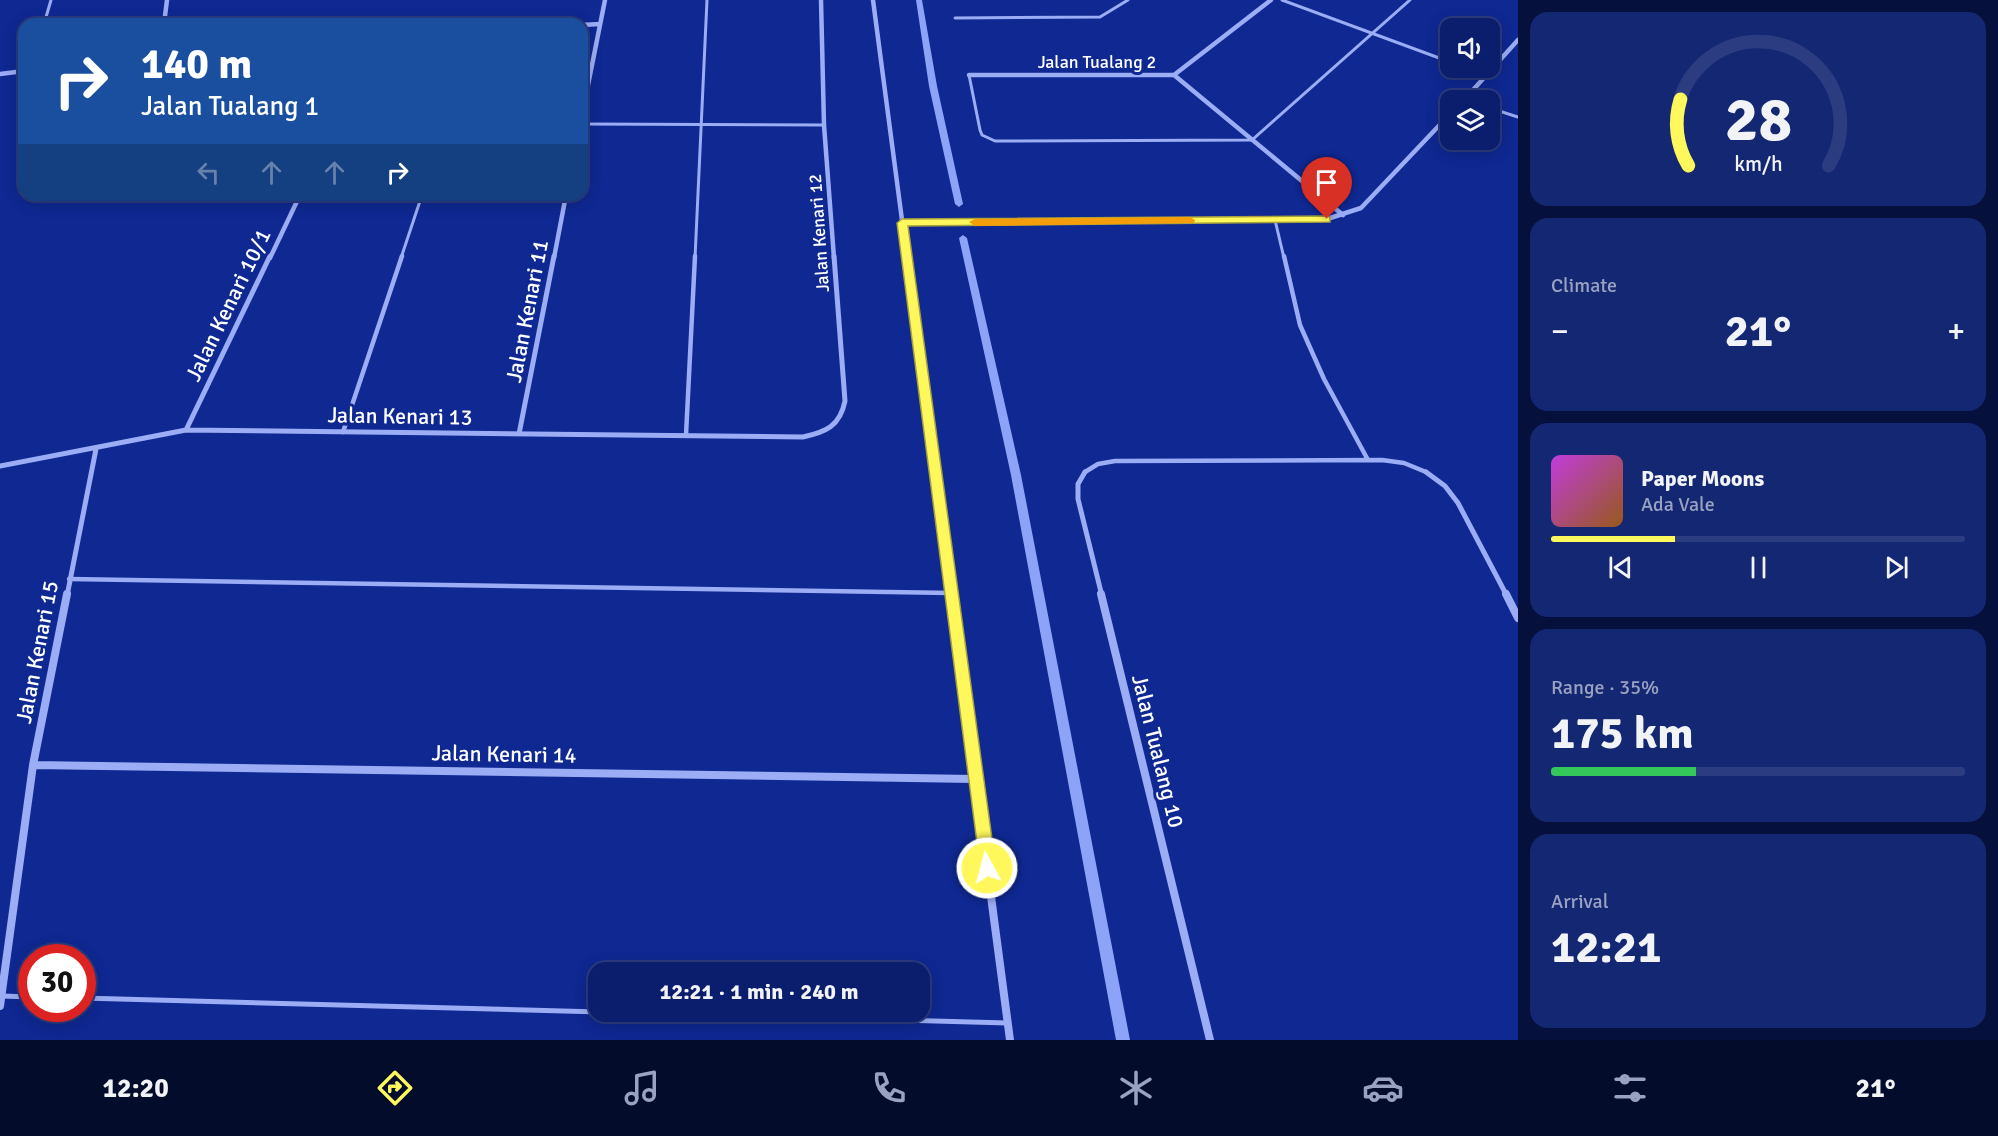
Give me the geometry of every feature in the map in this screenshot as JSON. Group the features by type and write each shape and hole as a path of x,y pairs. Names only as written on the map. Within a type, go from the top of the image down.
{"street":[{"path":"165,18 167,0"},
{"path":"588,85 604,0"},
{"name":"Jalan Kenari 12","path":"803,437 835,426 843,414 845,401 824,125 821,0"},
{"path":"873,0 1010,1040"},
{"name":"Jalan Tualang 2","path":"969,75 1174,75 1271,0"},
{"path":"588,25 600,24"},
{"path":"1500,59 1518,40"},
{"path":"0,74 18,71"},
{"path":"1174,75 1343,214"},
{"path":"1472,90 1482,78"},
{"path":"902,223 1327,219 1361,208 1440,125"},
{"name":"Jalan Kenari 10/1","path":"186,430 297,201"},
{"name":"Jalan Kenari 11","path":"519,434 565,201"},
{"name":"Jalan Kenari 13","path":"0,466 186,430 803,437"},
{"name":"Jalan Kenari 15","path":"0,1006 33,765 96,449"},
{"name":"Jalan Tualang 10","path":"1085,472 1078,484 1078,499 1210,1040"},
{"path":"1426,472 1445,486 1458,503 1518,618"},
{"name":"Jalan Kenari 14","path":"33,765 975,779"}],"lane":[{"path":"46,18 51,0"},
{"path":"686,435 707,0"},
{"path":"955,18 1096,17 1107,14 1128,0"},
{"path":"1281,0 1440,58"},
{"path":"969,75 980,130 982,135 995,141 1252,140 1410,0"},
{"path":"1500,111 1518,117"},
{"path":"588,124 824,125"},
{"path":"344,432 420,201"},
{"path":"1275,220 1300,325 1324,379 1368,460"},
{"path":"1085,472 1098,464 1115,461 1368,460 1404,463 1426,472"},
{"path":"69,579 951,593"},
{"path":"1,996 18,997"},
{"path":"96,999 1008,1023"}],"waterway":[{"path":"919,0 933,86 959,204"},
{"path":"963,238 1016,475 1123,1040"}],"slow traffic":[{"path":"975,222 1190,220"}],"route":[{"path":"987,868 902,223 1327,219"}]}
